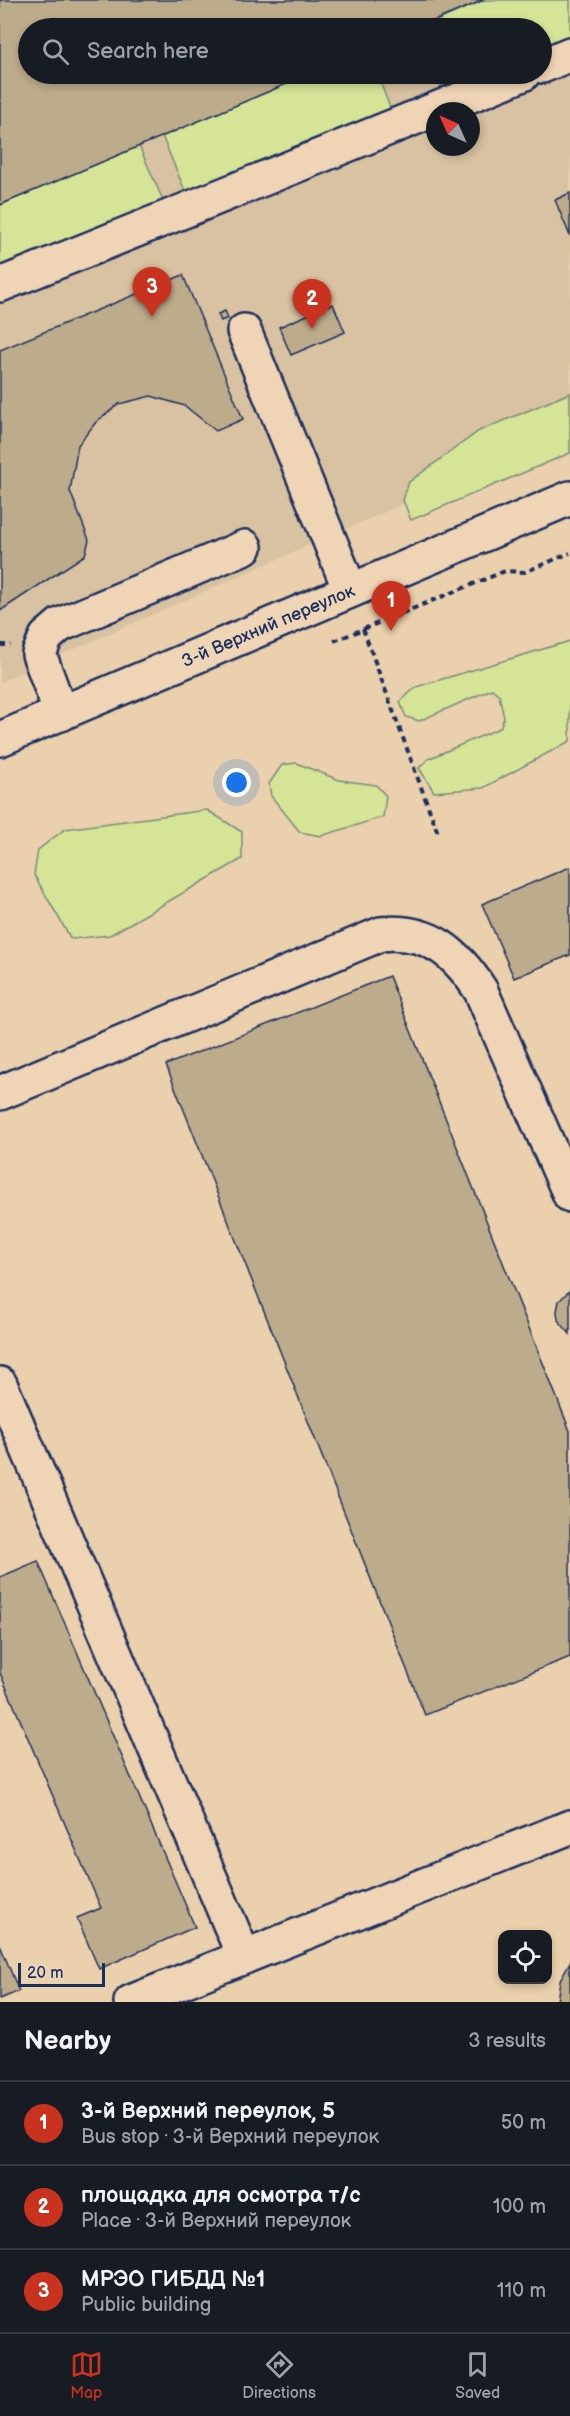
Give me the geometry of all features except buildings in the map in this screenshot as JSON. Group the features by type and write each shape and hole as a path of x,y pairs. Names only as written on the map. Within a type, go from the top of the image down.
{"street":[{"path":"552,62 570,54"},
{"path":"0,285 498,84"},
{"path":"244,331 350,590"},
{"name":"3-й Верхний переулок","path":"0,739 570,498"},
{"path":"61,714 39,654 46,637 60,625 245,547"},
{"path":"0,1093 381,934 404,932 444,950 464,964 481,992 570,1195"},
{"path":"0,1384 244,1957"},
{"path":"130,2002 570,1827"}],"path":[{"path":"334,641 505,571 525,572 570,553"},
{"path":"363,629 439,836"}],"shaded area":[{"path":"0,0 570,0 570,430 0,682"}],"green space":[{"path":"484,0 570,0 570,36 552,43 552,18 444,18"},
{"path":"286,84 381,84 391,110 186,193 162,136"},
{"path":"139,146 166,207 0,273 0,205"},
{"path":"570,393 570,453 411,520 403,500 409,482 479,431"},
{"path":"570,641 570,741 483,788 434,792 419,768 428,759 500,728 504,718 499,695 492,689 419,721 406,717 400,702 416,687"},
{"path":"296,763 339,780 376,785 386,796 383,817 321,836 300,832 271,796 269,784 282,765"},
{"path":"207,810 242,832 242,859 110,935 71,939 34,875 38,850 65,829"}],"place":[{"name":"МРЭО ГИБДД №1","path":"152,317"},
{"name":"площадка для осмотра т/с","path":"312,329"},
{"name":"3-й Верхний переулок, 5","path":"391,631"}]}
